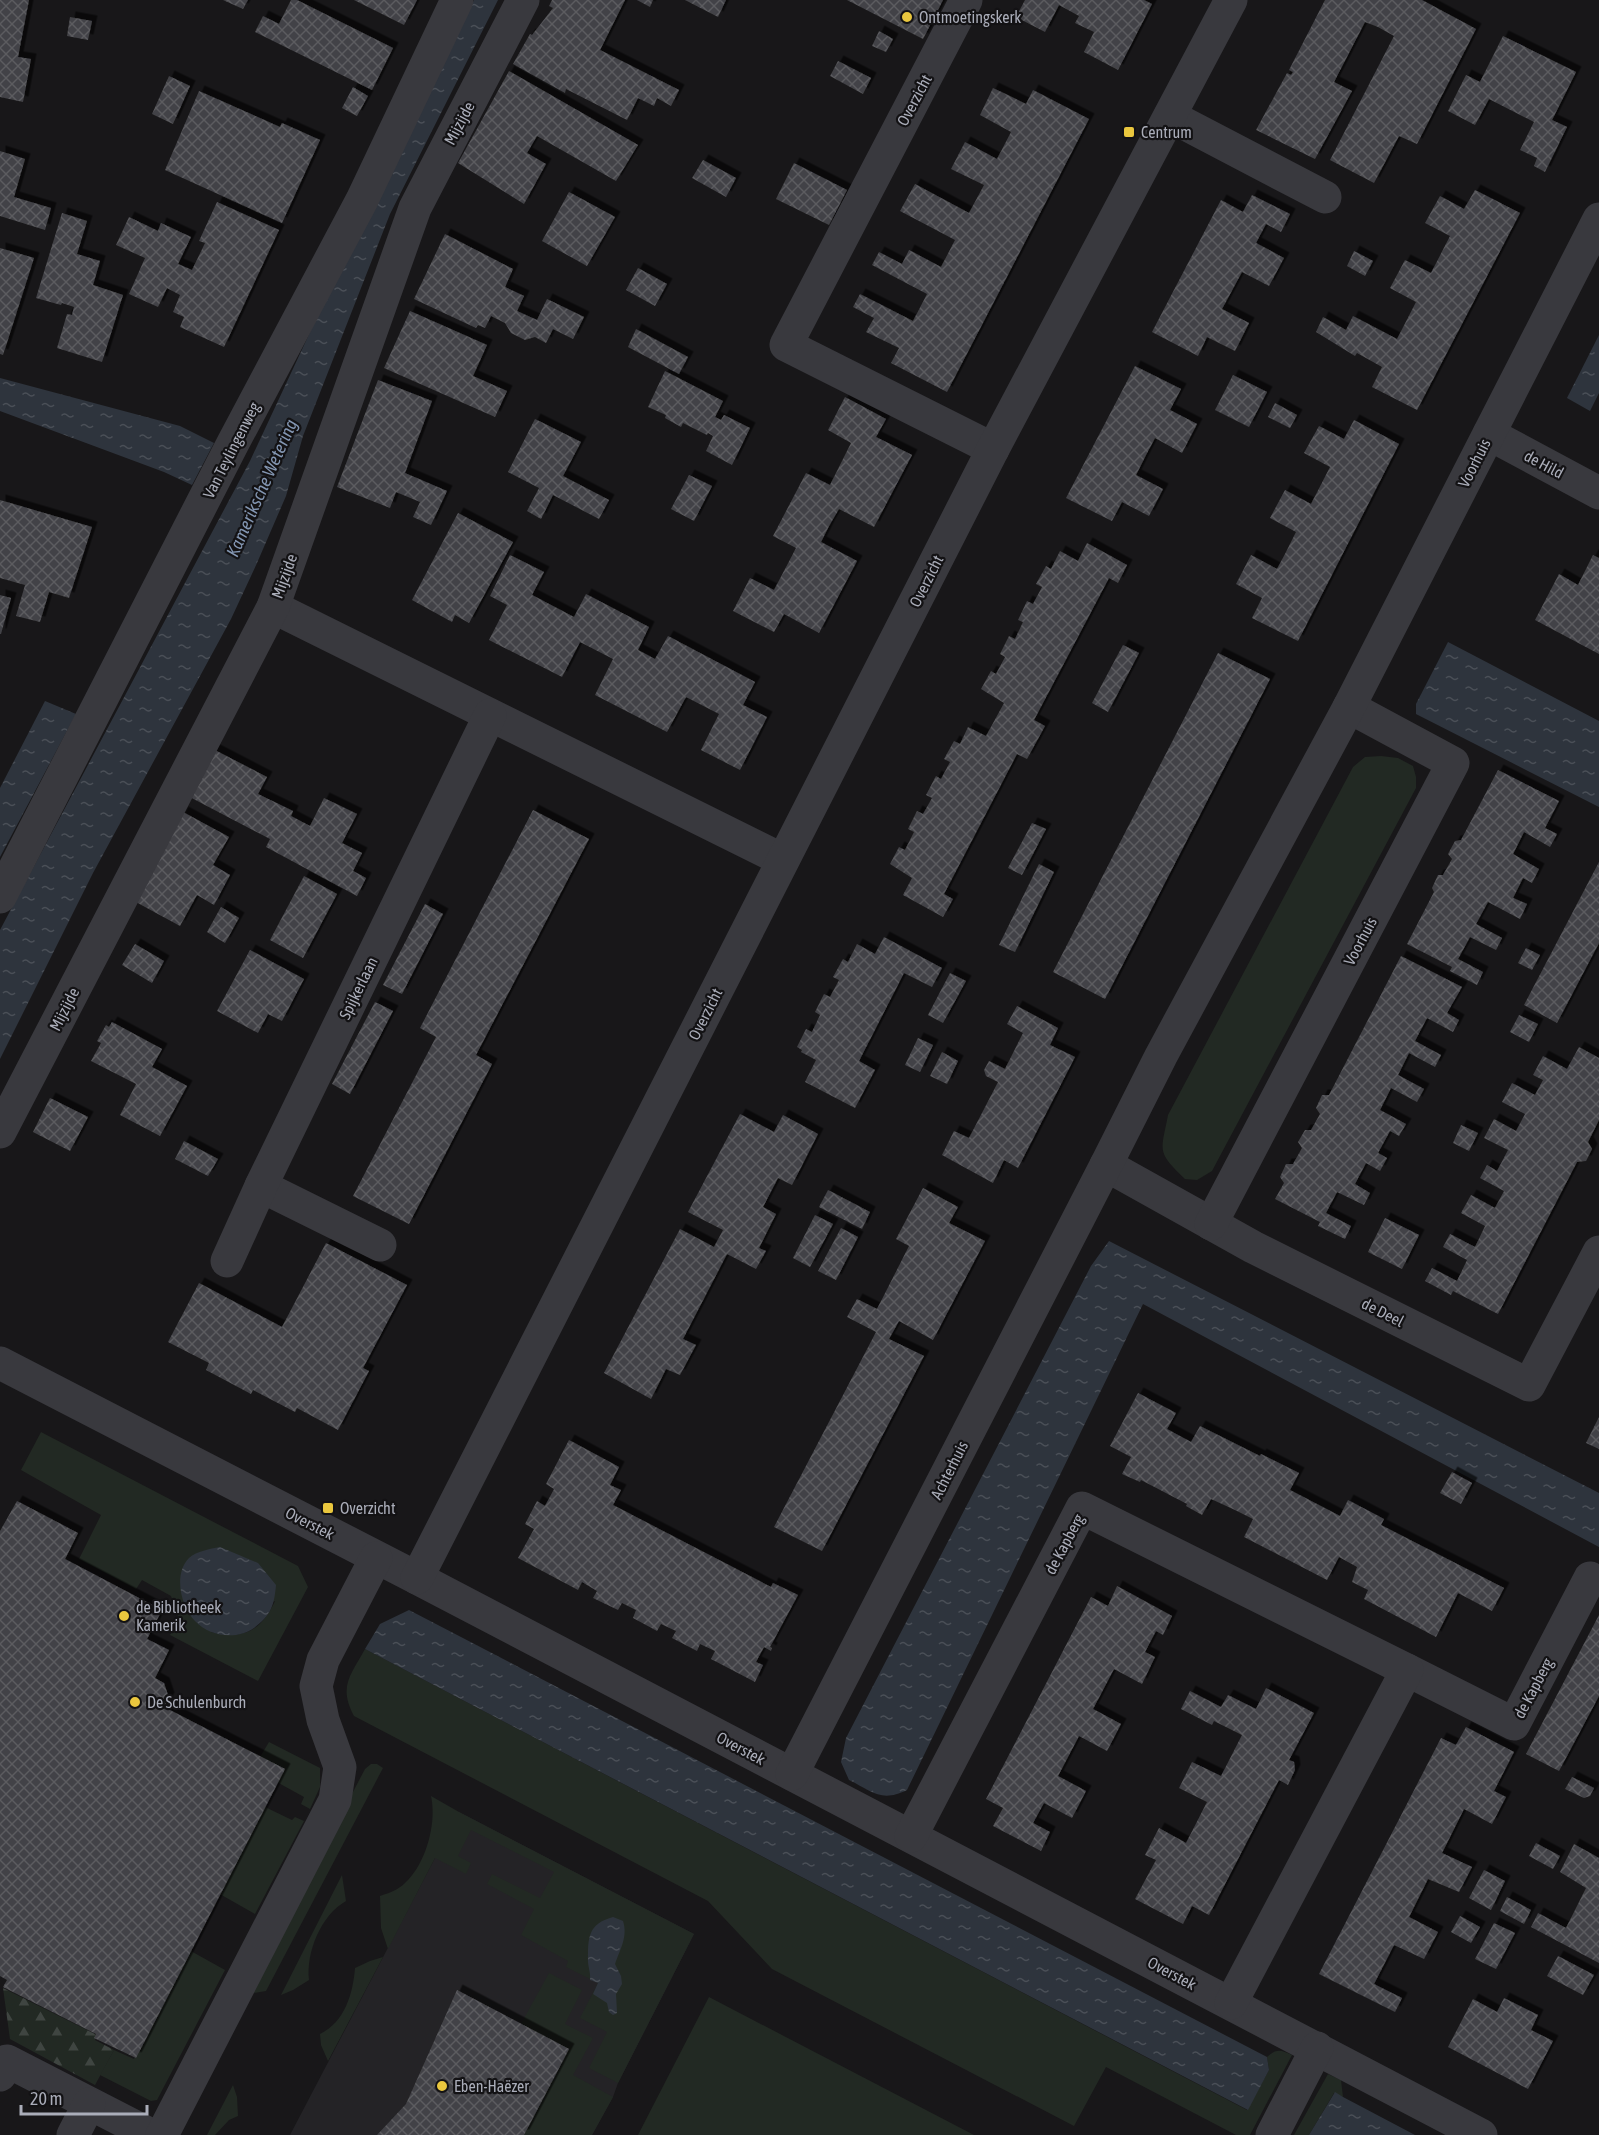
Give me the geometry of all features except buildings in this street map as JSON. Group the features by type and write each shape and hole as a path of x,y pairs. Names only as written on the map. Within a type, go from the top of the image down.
{"street":[{"name":"Van Teylingenweg","path":"0,897 233,443 362,200 457,0"},
{"name":"Mijzijde","path":"0,1132 273,607 415,208 523,0"},
{"name":"Overzicht","path":"966,0 786,345 993,449"},
{"name":"Overzicht","path":"417,1578 993,449 1231,0"},
{"path":"1170,116 1325,197"},
{"name":"Voorhuis","path":"1106,1165 1161,1056 1349,707 1599,219"},
{"name":"de Hild","path":"1489,434 1599,493"},
{"path":"273,607 783,860"},
{"name":"Voorhuis","path":"1211,1224 1453,763 1349,707"},
{"name":"Spijkerlaan","path":"227,1262 261,1186 490,716"},
{"name":"de Deel","path":"1106,1165 1253,1246 1529,1385 1599,1252"},
{"name":"Achterhuis","path":"792,1774 1106,1165"},
{"path":"261,1186 380,1245"},
{"name":"Overstek","path":"2,1370 417,1578 1481,2135"},
{"name":"de Kapberg","path":"911,1836 1082,1508 1514,1724 1590,1578"},
{"path":"162,2135 335,1800 340,1767 322,1720 316,1686 323,1660 376,1558"},
{"path":"1231,2003 1407,1670"},
{"path":"1272,2135 1317,2048"},
{"path":"0,2075 7,2061 151,2135"},
{"path":"73,2135 89,2104"}],"shaded area":[{"path":"459,1812 694,1934 613,2097 592,2135 290,2135"}],"green space":[{"path":"1365,757 1398,758 1413,766 1416,788 1212,1171 1197,1180 1185,1179 1169,1162 1163,1150 1168,1115 1353,767"},
{"path":"41,1432 298,1566 308,1587 258,1681 170,1635 179,1619 171,1596 142,1580 136,1589 79,1559 101,1515 21,1470","holes":["275,1601 257,1626 242,1634 211,1632"]},
{"path":"365,1649 1247,2110 1269,2070 1267,2057 1279,2051 1292,2055 1250,2135 1236,2135 1106,2067 1074,2126 772,1969 708,1901 354,1716 347,1697 348,1681"},
{"path":"269,1742 320,1768 320,1787 310,1809 301,1804 304,1797 275,1781 260,1757"},
{"path":"371,1764 377,1764 383,1768 266,1991 247,1994 365,1769"},
{"path":"431,1796 694,1934 618,2083 589,2068 607,2032 580,2018 598,1983 566,1967 568,1961 521,1935 534,1909 487,1884 492,1874 540,1898 554,1872 471,1830 458,1856 471,1863 466,1874 435,1858 388,1949 381,1928 380,1896 402,1885 419,1865 431,1830"},
{"path":"263,1806 292,1820 295,1817 304,1821 255,1914 218,1893"},
{"path":"342,1875 346,1901 329,1915 317,1935 310,1958 309,1980 281,1995"},
{"path":"189,1950 225,1970 157,2100 151,2101 100,2075 114,2050 134,2059"},
{"path":"383,1957 328,2061 321,2045 320,2034 329,2029 342,2014 350,1997 355,1968"},
{"path":"549,1973 582,1990 565,2024 593,2038 573,2075 613,2097 592,2135 524,2135 569,2049 521,2024"},
{"path":"3,1988 97,2035 95,2040 114,2050 95,2085 10,2039"},
{"path":"709,1997 974,2135 638,2135"},
{"path":"1328,2074 1341,2080 1343,2097 1334,2093 1309,2135 1294,2135"},
{"path":"233,2085 237,2097 238,2116 229,2120 215,2135 207,2135"}],"water":[{"name":"Kameriksche Wetering","path":"474,0 498,0 390,214 303,436 286,496 257,563 231,619 93,873 0,1059 0,930 250,461 373,197"},
{"path":"1599,335 1599,393 1590,411 1567,398"},
{"path":"0,378 180,426 214,443 192,485 164,472 0,411"},
{"path":"1448,642 1599,721 1599,807 1416,714 1416,704"},
{"path":"45,701 76,714 0,857 0,788"},
{"path":"1109,1241 1599,1493 1599,1547 1143,1304 907,1790 898,1794 877,1794 849,1780 841,1762 846,1738 1091,1266"},
{"path":"220,1547 258,1563 276,1585 273,1604 268,1614 254,1628 240,1634 224,1635 208,1631 190,1615 183,1599 180,1581 184,1565 196,1554"},
{"path":"409,1610 1267,2057 1269,2070 1248,2110 365,1649 380,1624"},
{"path":"613,1917 623,1921 625,1932 615,1964 622,1984 616,1994 617,2013 613,2015 609,2012 607,2003 593,1994 598,1983 590,1980 588,1945 594,1928 599,1923"},
{"path":"1335,2092 1343,2097 1415,2135 1309,2135"}],"place":[{"name":"Ontmoetingskerk","path":"907,17"},
{"name":"Centrum","path":"1129,132"},
{"name":"Overzicht","path":"328,1508"},
{"name":"de Bibliotheek Kamerik","path":"124,1616"},
{"name":"De Schulenburch","path":"135,1702"},
{"name":"Eben-Haëzer","path":"442,2086"}]}
